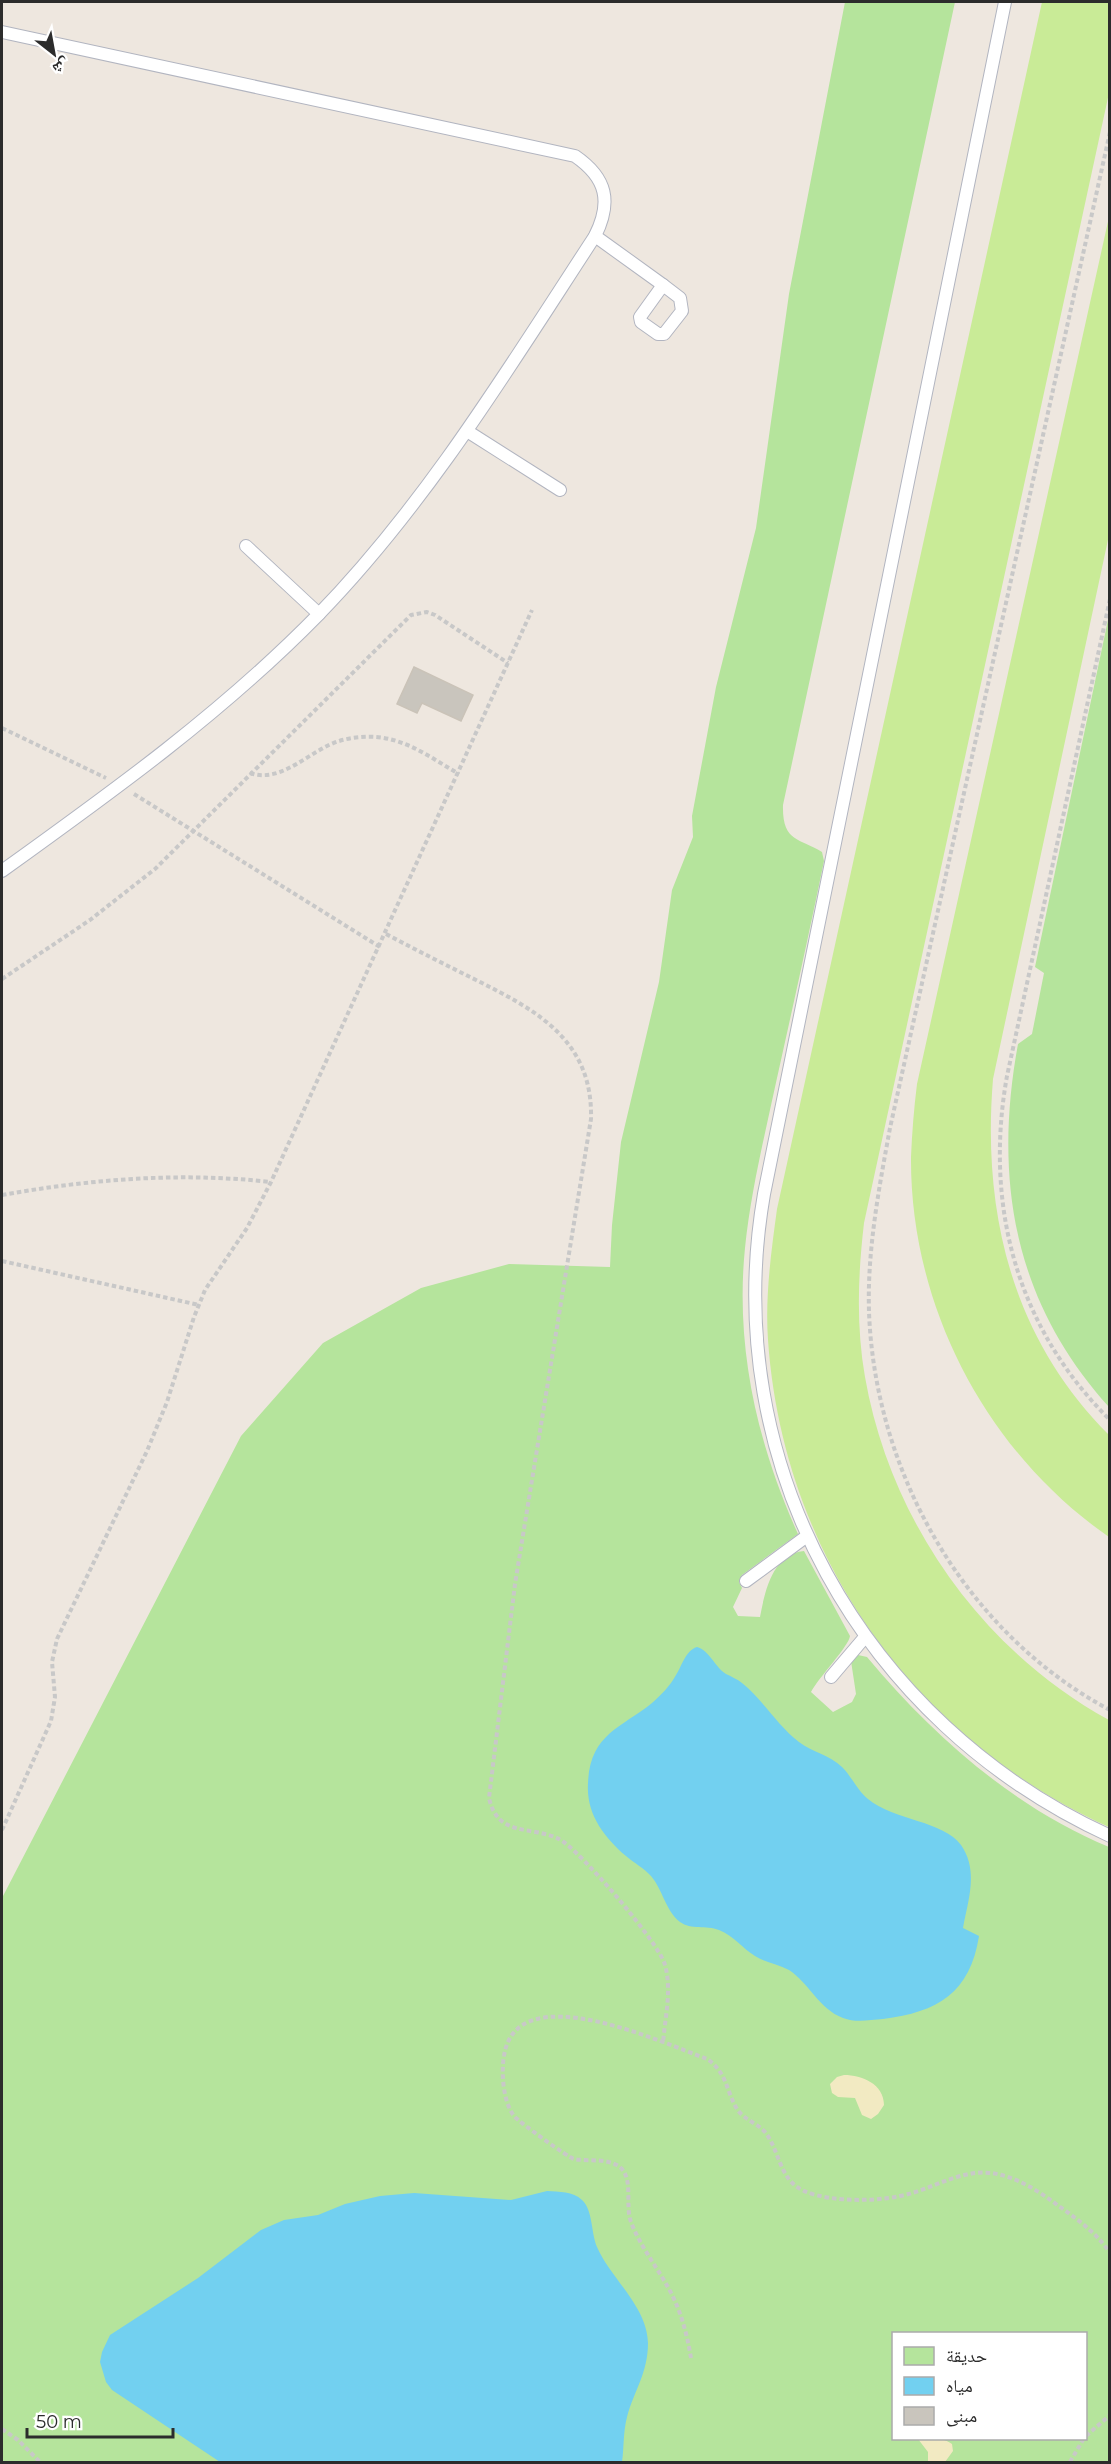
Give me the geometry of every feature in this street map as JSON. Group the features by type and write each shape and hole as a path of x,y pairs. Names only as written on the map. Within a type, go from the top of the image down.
{"lane":[{"path":"1005,2 758,1233 755,1309 767,1416 784,1477 807,1536 840,1599 865,1637 906,1689 960,1742 1029,1792 1110,1836"},
{"path":"2,32 575,156 591,167 601,182 606,201 603,219 595,236 467,431 393,529 319,614 241,689 121,786 2,871"},
{"path":"595,236 663,285"},
{"path":"467,431 560,490"},
{"path":"246,546 319,614"},
{"path":"746,1581 807,1536"},
{"path":"831,1677 865,1637"}],"path":[{"path":"1110,132 890,1128 873,1238 869,1311 877,1384 891,1438 910,1490 945,1555 990,1614 1015,1640 1072,1687 1110,1710"},
{"path":"1110,598 1007,1076 1002,1107 999,1173 1008,1237 1028,1299 1058,1357 1077,1384 1110,1420"},
{"path":"2,1830 51,1721 55,1697 52,1662 57,1639 147,1451 167,1402 199,1305 214,1276 247,1228 271,1182 532,610"},
{"path":"2,979 123,895 155,869 411,615 419,612 435,615 508,663"},
{"path":"2,728 121,786 380,947"},
{"path":"250,773 272,775 338,741 370,737 407,744 459,774"},
{"path":"386,934 532,1010 561,1034 573,1049 583,1066 589,1083 591,1119 517,1573 489,1798 495,1814 509,1827 548,1834 571,1847 652,1940 665,1965 668,1980 663,2043"},
{"path":"2,1195 65,1185 138,1178 199,1177 271,1182"},
{"path":"2,1261 199,1305"},
{"path":"691,2358 686,2330 675,2302 630,2220 627,2180 623,2171 614,2164 566,2156 540,2134 521,2123 509,2108 503,2072 507,2040 518,2026 533,2020 552,2017 588,2019 707,2060 720,2070 738,2110 766,2133 786,2176 801,2190 847,2199 878,2200 912,2193 970,2174 1000,2174 1036,2189 1087,2227 1110,2253"},
{"path":"1087,2436 1110,2415"},
{"path":"2,2429 18,2440 40,2463"},
{"path":"1070,2463 1084,2440"}],"green space":[{"path":"845,2 955,2 783,805 785,826 789,832 799,841 822,852 824,861 751,1205 745,1248 743,1321 752,1394 761,1430 771,1465 798,1534 742,1575 739,1582 742,1588 733,1607 738,1616 760,1617 764,1597 777,1567 784,1559 804,1551 850,1636 845,1647 811,1692 833,1712 852,1702 856,1694 851,1661 858,1655 867,1657 919,1715 977,1767 1040,1811 1109,1847 1109,2462 2,2462 2,1898 241,1436 323,1343 421,1288 509,1264 610,1267 621,1142 659,982 672,890 693,837 692,816 716,687 756,528 789,294"},
{"path":"1042,2 1109,2 1109,93 864,1223 860,1261 859,1319 865,1377 877,1430 896,1481 919,1530 948,1576 982,1618 1020,1657 1063,1691 1109,1720 1109,1827 1039,1790 975,1744 919,1691 871,1631 831,1565 800,1494 779,1419 767,1324 769,1275 777,1209"},
{"path":"1109,217 1109,535 993,1079 991,1129 993,1178 999,1225 1010,1271 1027,1315 1048,1357 1076,1397 1109,1435 1109,1537 1065,1502 1026,1463 992,1419 964,1371 941,1320 924,1267 914,1213 911,1157 917,1084"},
{"path":"1109,615 1109,1407 1077,1367 1051,1325 1032,1282 1019,1237 1011,1191 1008,1143 1011,1094 1018,1044 1032,1034 1044,973 1035,967"}],"sand":[{"path":"844,2075 865,2079 876,2086 884,2105 878,2114 871,2119 862,2115 855,2098 838,2097 832,2093 830,2084 837,2077"},
{"path":"919,2440 944,2440 952,2444 953,2451 945,2462 928,2462 928,2452"}],"water":[{"path":"697,1647 705,1652 722,1671 750,1690 799,1742 832,1759 842,1767 868,1799 891,1812 931,1825 953,1837 961,1845 970,1865 971,1875 963,1928 979,1936 975,1956 968,1972 948,1996 935,2005 903,2016 863,2021 843,2018 835,2014 827,2009 789,1970 755,1956 729,1935 719,1930 689,1926 680,1922 671,1912 651,1876 618,1849 598,1824 593,1815 588,1794 590,1767 594,1753 609,1734 662,1694 674,1679 687,1655"},
{"path":"547,2191 566,2192 586,2204 597,2247 635,2305 646,2330 648,2343 646,2364 627,2417 622,2462 220,2462 112,2390 106,2382 100,2362 110,2335 198,2278 261,2230 284,2220 318,2215 345,2204 380,2196 414,2193 511,2200"}],"building":[{"path":"414,667 473,695 461,721 422,703 417,713 397,704"}]}
